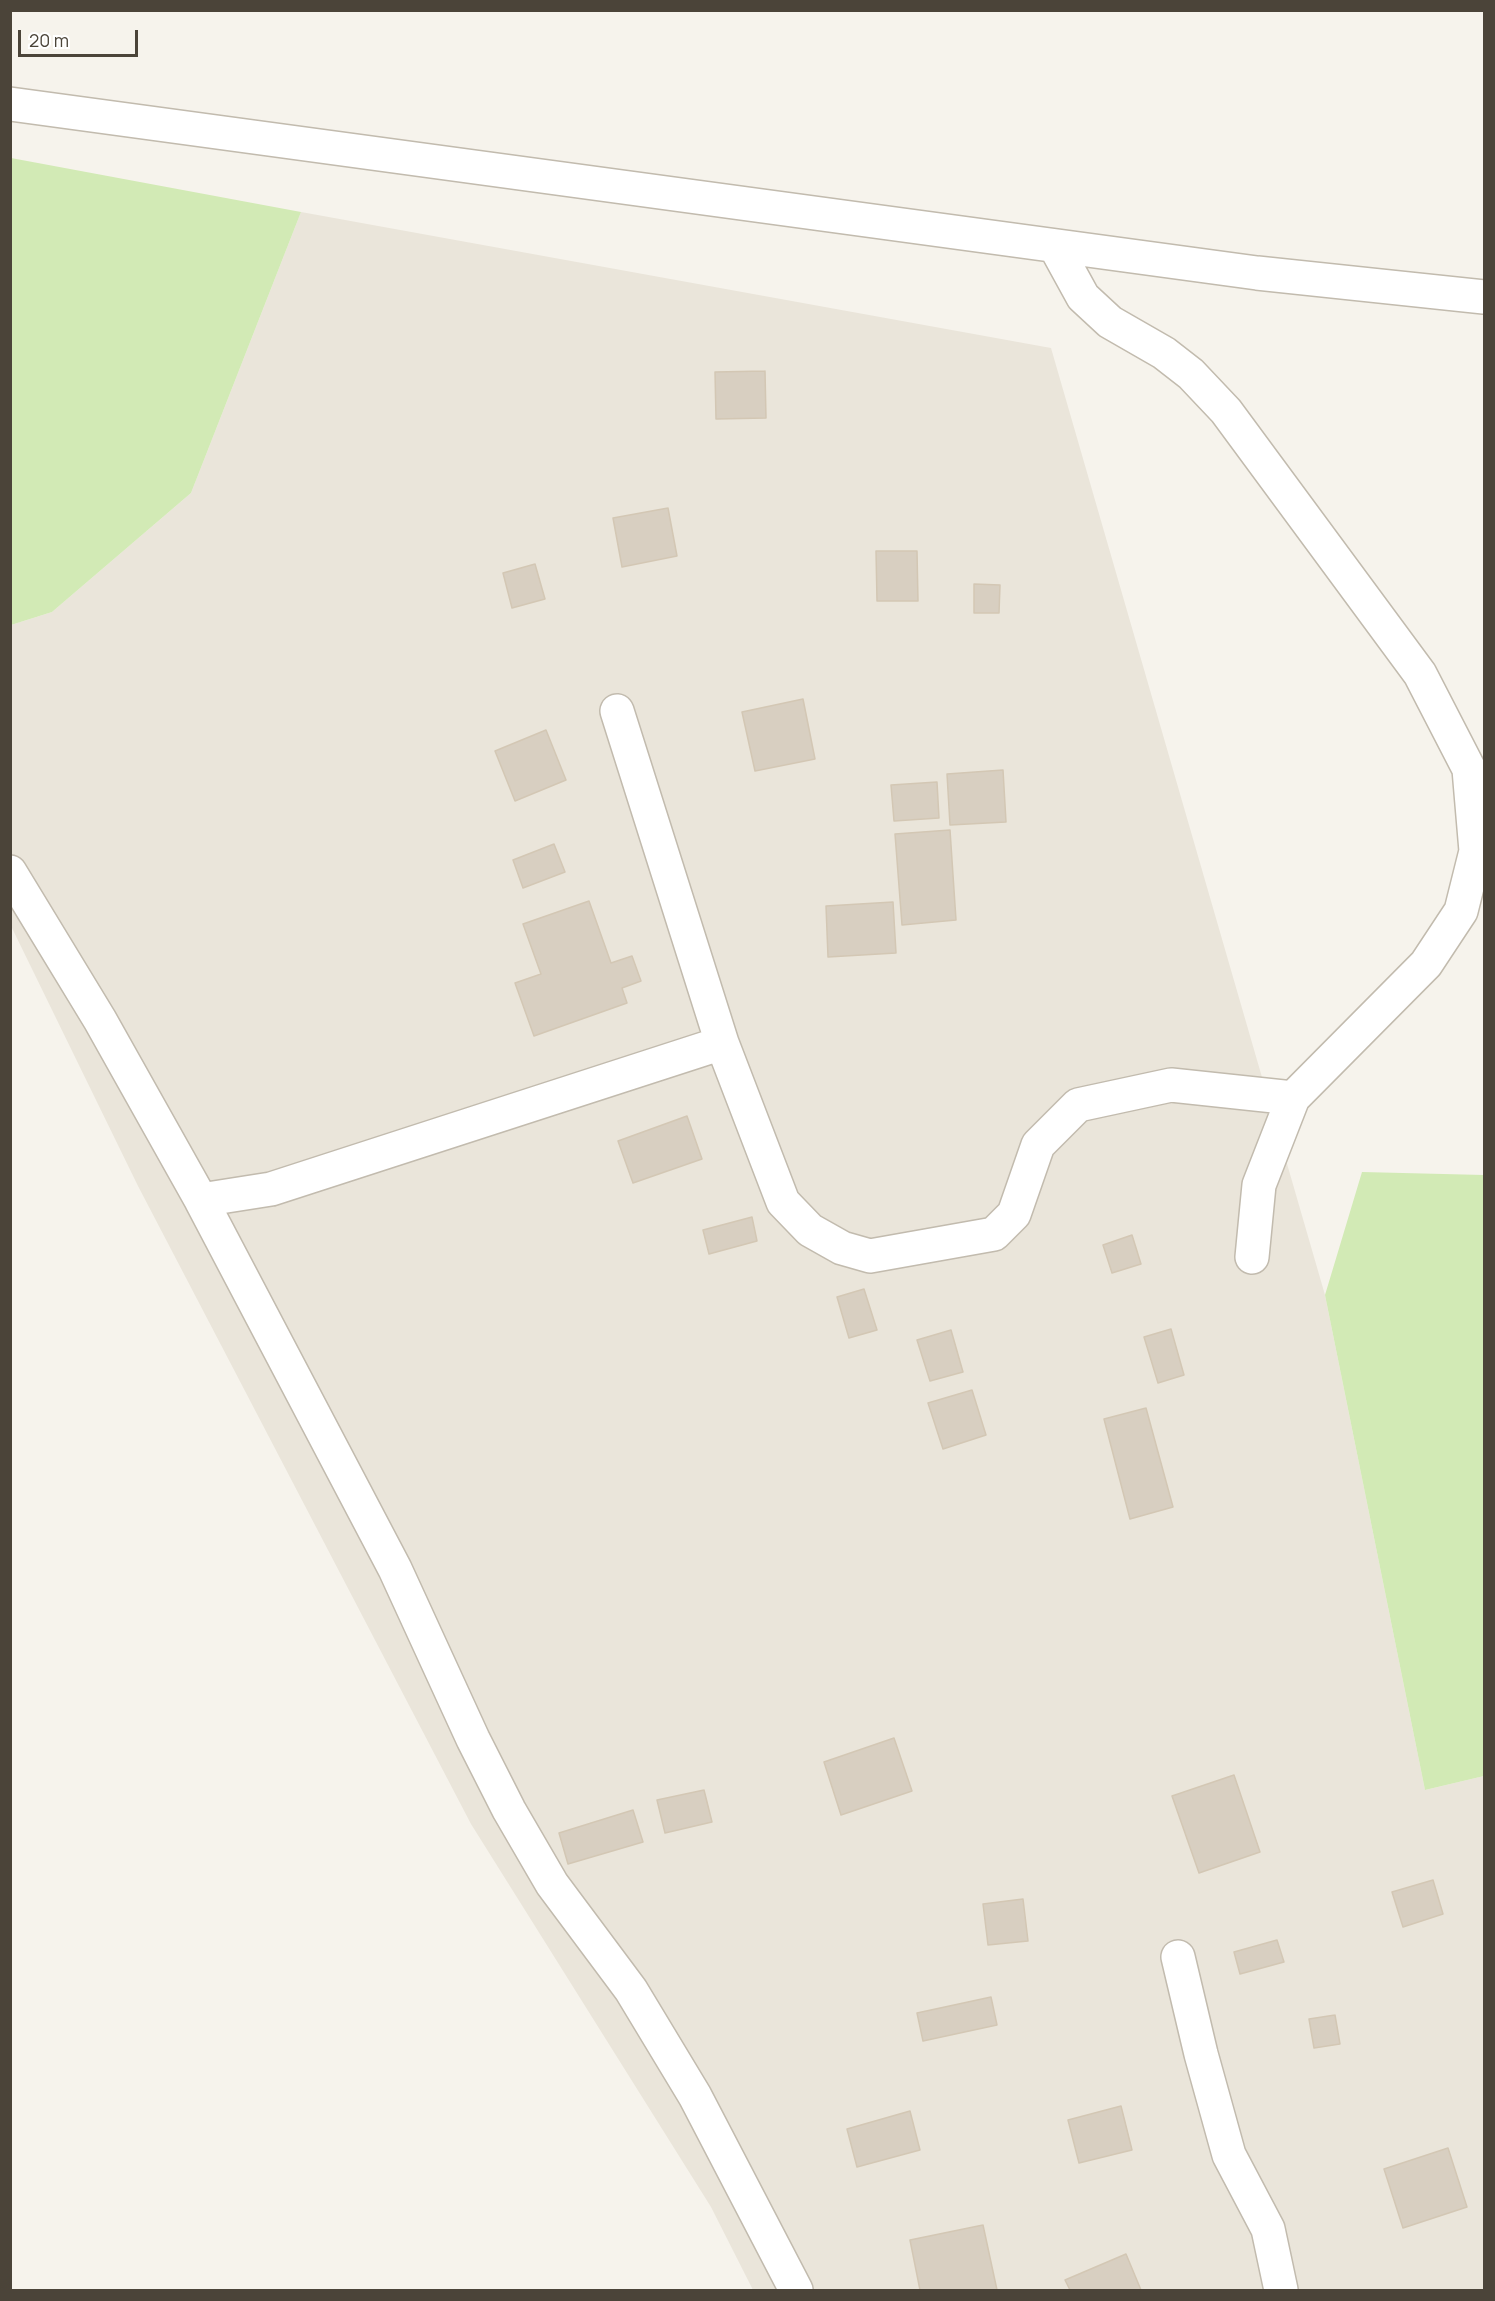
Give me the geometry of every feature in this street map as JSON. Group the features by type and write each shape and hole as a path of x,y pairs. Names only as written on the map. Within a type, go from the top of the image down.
{"street":[{"path":"10,105 1257,273 1485,297"},
{"path":"1055,246 1083,297 1110,322 1164,353 1191,374 1226,411 1420,674 1469,769 1476,851 1461,911 1426,964 1293,1098 1259,1185 1252,1257"},
{"path":"617,711 722,1043 783,1202 810,1230 842,1248 870,1256 994,1234 1014,1214 1038,1145 1078,1105 1171,1085 1293,1098"},
{"path":"10,872 100,1020 201,1200 394,1569 509,1810 552,1884 631,1990 689,2086 796,2290"},
{"path":"201,1200 271,1189 722,1043"},
{"path":"1178,1958 1229,2155 1268,2229 1281,2290"}],"shaded area":[{"path":"301,212 1051,348 1325,1295 1425,1790 1484,1776 1484,2290 753,2290 711,2207 471,1824 138,1186 11,926 11,625 52,612 191,493"}],"green space":[{"path":"11,158 301,212 191,493 52,612 11,625"},
{"path":"1362,1172 1484,1175 1484,1776 1425,1790 1325,1295"}],"building":[{"path":"765,371 766,418 716,419 715,372"},
{"path":"668,508 677,556 622,567 613,518"},
{"path":"876,551 917,551 918,601 877,601"},
{"path":"535,564 545,599 512,608 503,573"},
{"path":"974,584 1000,585 999,613 974,613"},
{"path":"803,699 815,759 755,771 742,712"},
{"path":"546,730 566,780 515,801 495,751"},
{"path":"1003,770 1006,822 950,825 947,774"},
{"path":"937,782 939,818 894,821 891,785"},
{"path":"950,830 956,920 902,925 895,834"},
{"path":"554,844 565,872 523,888 513,860"},
{"path":"589,901 611,963 632,956 641,981 622,988 627,1003 534,1036 515,983 541,974 523,924"},
{"path":"893,902 896,953 828,957 826,906"},
{"path":"687,1116 702,1159 633,1183 618,1141"},
{"path":"752,1217 757,1241 709,1254 703,1230"},
{"path":"1132,1235 1141,1264 1112,1273 1103,1245"},
{"path":"864,1289 877,1330 849,1338 837,1297"},
{"path":"1171,1329 1184,1375 1158,1383 1144,1337"},
{"path":"951,1330 963,1372 930,1381 917,1340"},
{"path":"972,1390 986,1435 943,1449 928,1403"},
{"path":"1146,1408 1173,1507 1130,1519 1104,1419"},
{"path":"894,1738 912,1791 841,1815 824,1762"},
{"path":"1234,1775 1260,1852 1199,1873 1172,1796"},
{"path":"704,1790 712,1822 665,1833 657,1800"},
{"path":"633,1810 643,1842 568,1864 559,1833"},
{"path":"1433,1880 1443,1914 1403,1927 1392,1892"},
{"path":"1023,1899 1028,1941 988,1945 983,1904"},
{"path":"1277,1940 1284,1962 1240,1974 1234,1952"},
{"path":"991,1997 997,2025 923,2041 917,2013"},
{"path":"1335,2015 1340,2044 1314,2048 1309,2019"},
{"path":"1121,2106 1132,2150 1079,2163 1068,2120"},
{"path":"910,2111 920,2150 857,2167 847,2129"},
{"path":"1448,2148 1467,2207 1403,2228 1384,2169"},
{"path":"983,2225 997,2290 920,2290 910,2240"},
{"path":"1126,2254 1141,2290 1070,2290 1065,2280"}]}
